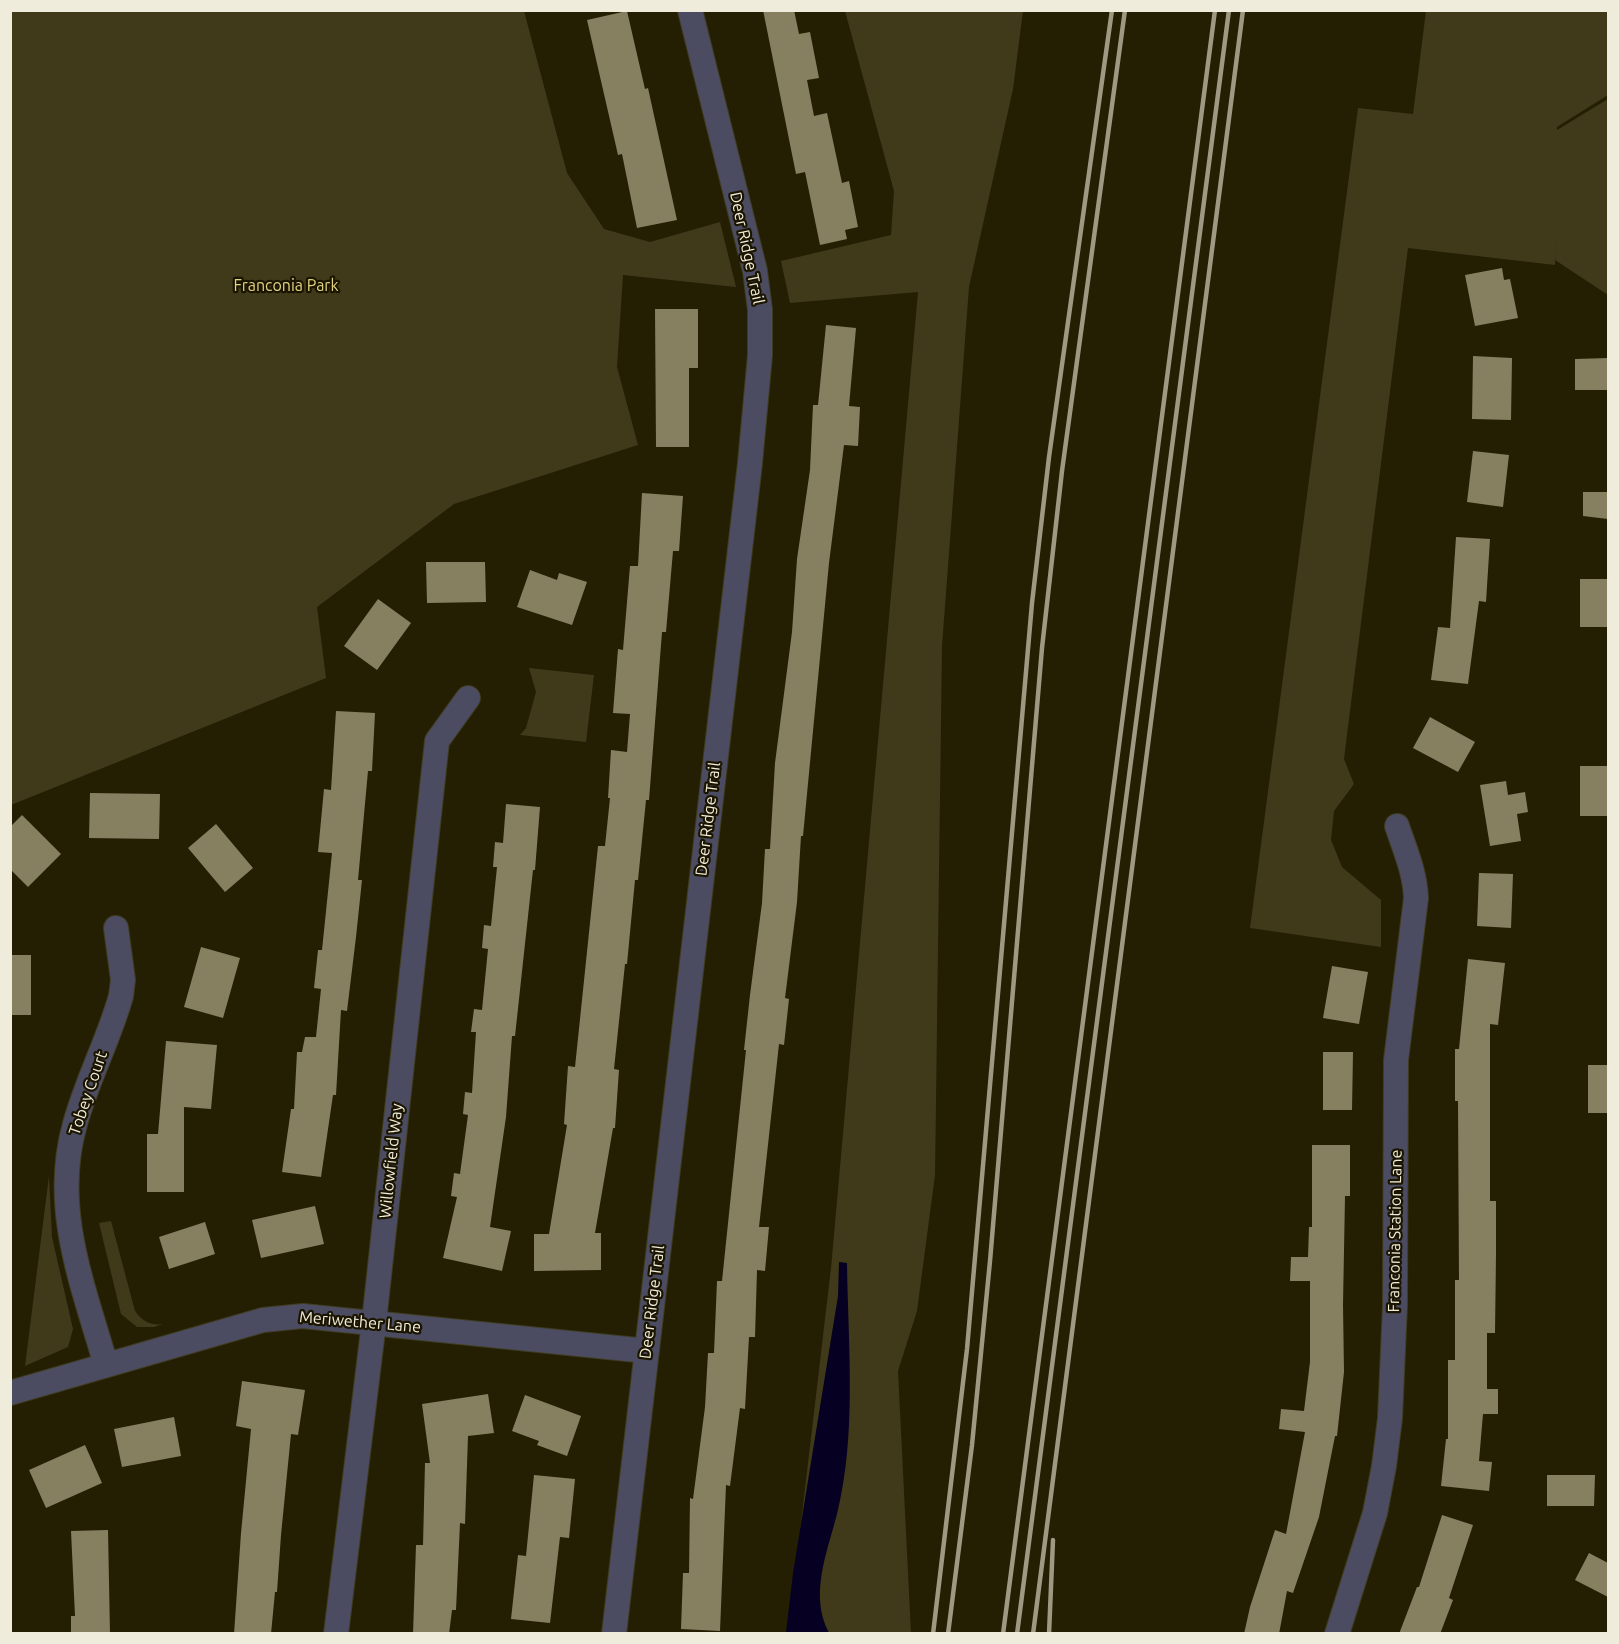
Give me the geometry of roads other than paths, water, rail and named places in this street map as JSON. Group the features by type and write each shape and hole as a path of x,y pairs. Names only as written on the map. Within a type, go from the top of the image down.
{"street":[{"name":"Deer Ridge Trail","path":"614,1634 750,463 760,355 760,310 754,271 690,10"},
{"name":"Willowfield Way","path":"336,1634 374,1322 437,741 468,698"},
{"name":"Franconia Station Lane","path":"1337,1634 1375,1513 1390,1418 1395,1305 1396,1060 1416,898 1415,882 1397,826"},
{"name":"Tobey Court","path":"106,1365 72,1247 65,1187 68,1155 75,1124 122,996 123,980 116,928"},
{"name":"Meriwether Lane","path":"10,1393 263,1320 303,1316 647,1351"}],"railway":[{"path":"933,1634 967,1349 1032,603 1049,457 1112,10"},
{"path":"948,1634 972,1445 990,1261 1042,648 1062,471 1125,10"},
{"path":"1003,1634 1215,10"},
{"path":"1017,1634 1229,10"},
{"path":"1033,1634 1243,10"},
{"path":"1049,1634 1053,1540"}],"park label":[{"name":"Franconia Park","path":"286,286"}]}
